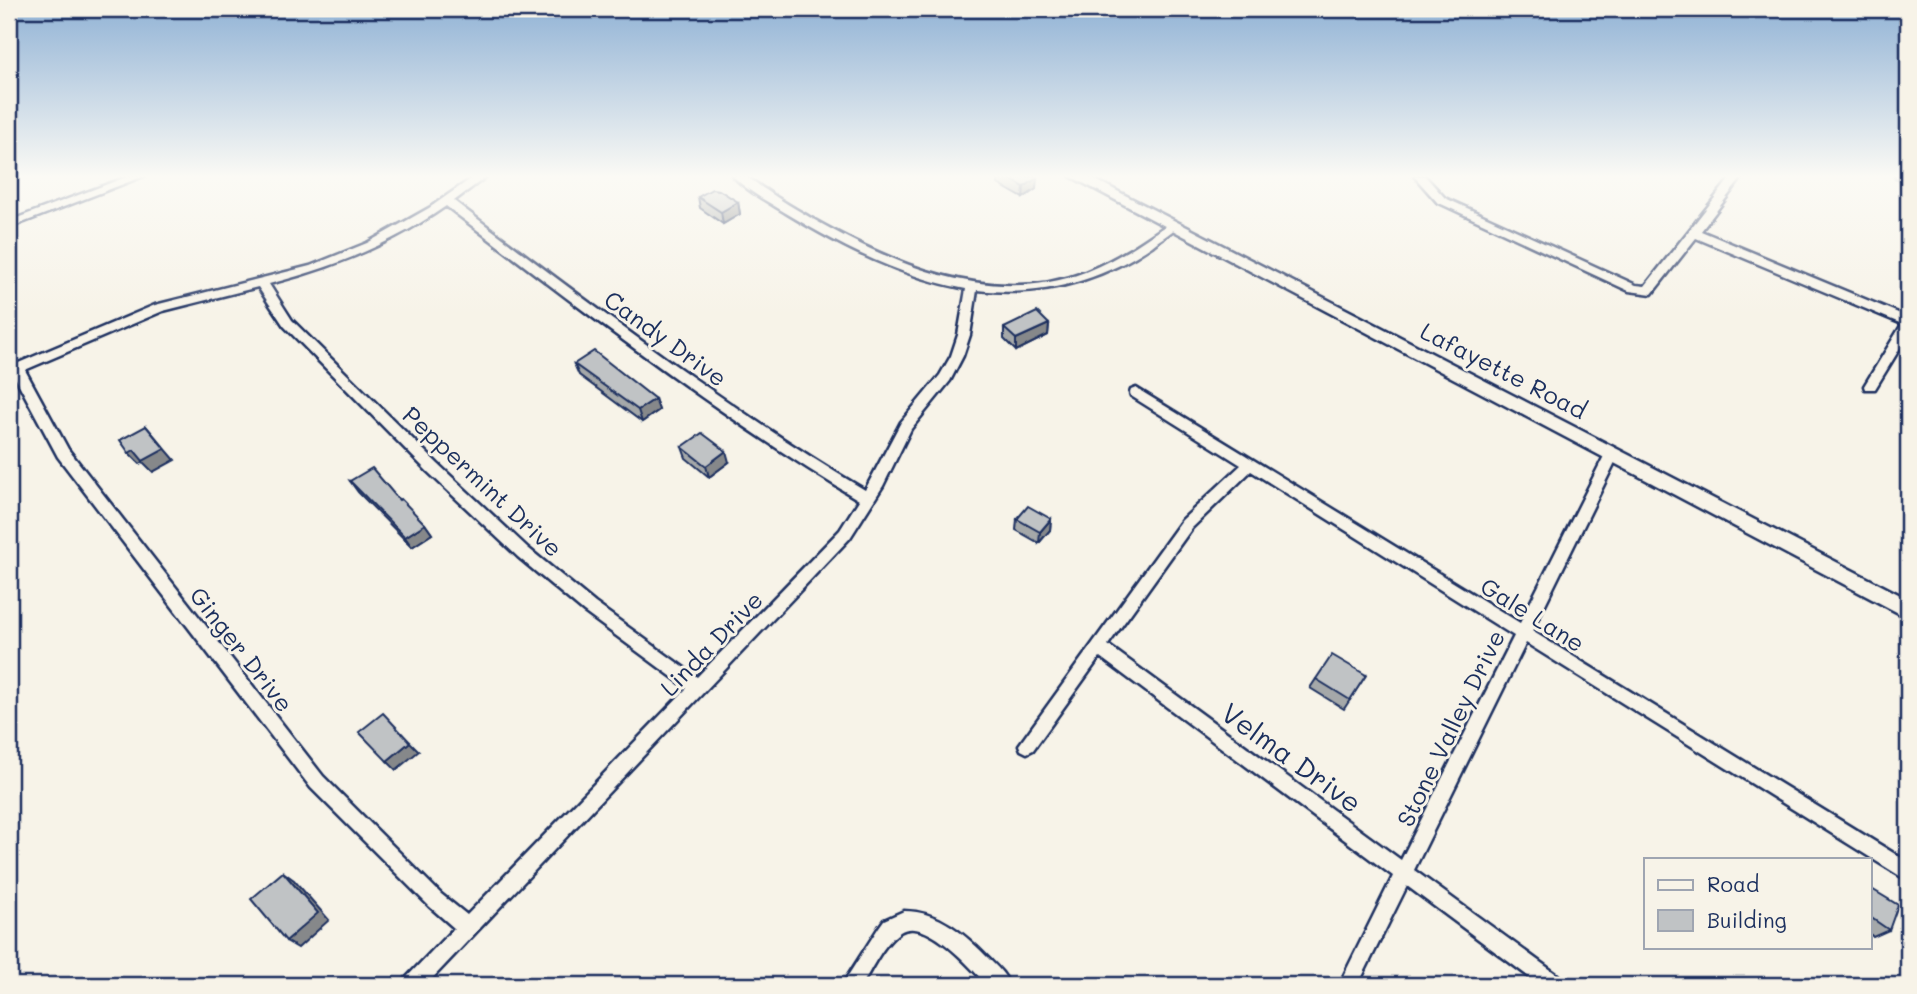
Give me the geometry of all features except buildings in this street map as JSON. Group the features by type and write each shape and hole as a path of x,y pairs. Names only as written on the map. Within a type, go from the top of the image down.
{"main road":[{"name":"Lafayette Road","path":"1165,222 1908,610"}],"street":[{"path":"13,370 142,314 314,269 371,246 411,222"},
{"name":"Candy Drive","path":"475,222 686,381 796,456 867,498"},
{"path":"810,222 883,260 941,281 972,287 1028,289 1075,280 1118,265 1172,226"},
{"path":"1490,222 1633,288 1648,292 1703,222"},
{"path":"1695,233 1908,324 1870,386"},
{"name":"Peppermint Drive","path":"261,282 288,323 307,343 499,530 613,626 699,688"},
{"name":"Linda Drive","path":"413,985 845,534 906,426 945,378 957,356 964,335 972,287"},
{"name":"Ginger Drive","path":"13,370 62,453 317,782 435,900 468,928"},
{"name":"Gale Lane","path":"1136,393 1908,872"},
{"name":"Stone Valley Drive","path":"1348,985 1612,454"},
{"path":"1027,745 1187,524 1249,465"},
{"name":"Velma Drive","path":"1098,646 1555,985"},
{"path":"851,985 891,927 911,919 925,921 941,929 976,959 1000,985"}]}
